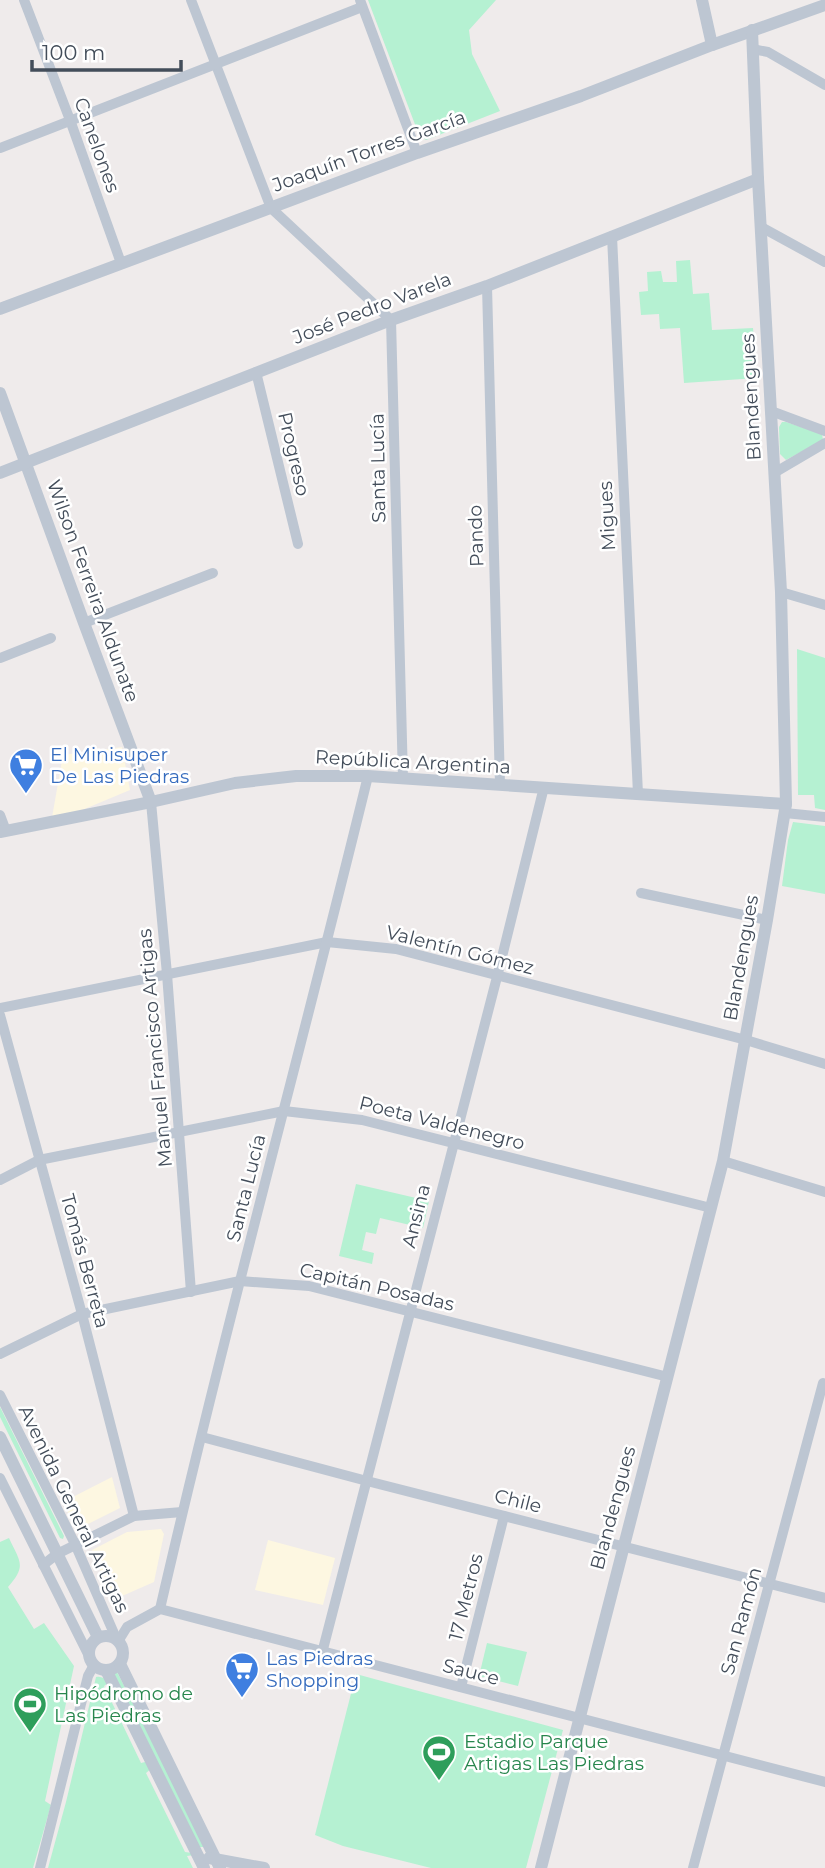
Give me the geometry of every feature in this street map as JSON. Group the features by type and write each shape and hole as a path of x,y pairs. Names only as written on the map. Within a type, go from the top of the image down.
{"street":[{"name":"Canelones","path":"23,0 70,120 121,263"},
{"path":"191,0 271,208 391,320"},
{"path":"702,0 712,45"},
{"path":"0,148 217,64 361,4 417,153"},
{"name":"Joaquín Torres García","path":"0,309 417,153 581,96 825,5"},
{"name":"Blandengues","path":"541,1868 723,1161 785,808 780,592 752,30"},
{"path":"752,49 768,52 825,85"},
{"name":"José Pedro Varela","path":"0,472 758,179"},
{"path":"761,227 825,262"},
{"name":"Migues","path":"612,236 638,794"},
{"name":"Pando","path":"487,286 500,785"},
{"name":"Santa Lucía","path":"391,320 403,779"},
{"name":"Progreso","path":"256,372 298,544"},
{"name":"Wilson Ferreira Aldunate","path":"0,393 151,802"},
{"path":"771,411 822,427"},
{"path":"774,473 825,443"},
{"path":"84,623 213,573"},
{"path":"780,592 825,605"},
{"path":"0,658 51,638"},
{"name":"República Argentina","path":"3,832 235,783 296,776 368,776 638,794 785,808 825,817"},
{"name":"Santa Lucía","path":"160,1609 182,1512 368,776"},
{"name":"Ansina","path":"322,1653 544,787"},
{"name":"Manuel Francisco Artigas","path":"151,802 191,1292"},
{"path":"0,815 3,832"},
{"path":"641,893 767,920"},
{"name":"Valentín Gómez","path":"0,1008 327,942 396,949 746,1040 825,1064"},
{"name":"Tomás Berreta","path":"0,1016 134,1516"},
{"name":"Poeta Valdenegro","path":"0,1180 39,1160 284,1111 362,1120 711,1208"},
{"path":"723,1161 825,1192"},
{"name":"Capitán Posadas","path":"0,1354 82,1314 240,1281 309,1286 668,1377"},
{"name":"San Ramón","path":"693,1868 823,1383"},
{"name":"Avenida General Artigas","path":"0,1395 75,1544 118,1639"},
{"path":"0,1437 98,1637"},
{"name":"Chile","path":"202,1437 825,1598"},
{"path":"0,1478 43,1565 201,1863 264,1868"},
{"path":"43,1565 75,1544 134,1516 182,1512"},
{"name":"17 Metros","path":"461,1687 504,1516"},
{"path":"118,1639 127,1627 160,1609"},
{"name":"Sauce","path":"160,1609 825,1782"},
{"path":"108,1635 118,1639 124,1649 120,1664 116,1667 97,1665 89,1649 92,1643 98,1637 108,1635"},
{"path":"120,1664 217,1863"},
{"path":"40,1868 88,1676 97,1665"}],"shaded area":[{"path":"122,747 130,790 51,823 63,755"},
{"path":"112,1477 120,1508 76,1530 63,1502"},
{"path":"161,1529 164,1534 154,1582 113,1600 92,1550 127,1532"},
{"path":"268,1540 335,1558 323,1605 255,1590"}],"green space":[{"path":"368,0 496,0 469,30 472,54 500,111 426,140 419,135"},
{"path":"690,260 693,294 709,293 712,330 753,328 757,378 684,383 680,328 660,329 659,314 641,315 639,292 648,291 647,272 661,271 663,282 677,282 676,261"},
{"path":"782,422 822,434 823,440 786,460 780,454 779,427"},
{"path":"797,649 825,658 825,810 815,808 814,795 798,795"},
{"path":"793,822 825,826 825,894 782,886"},
{"path":"356,1184 429,1201 423,1228 380,1218 376,1234 366,1232 362,1250 374,1253 372,1264 339,1256"},
{"path":"0,1407 64,1536 63,1539 60,1538 0,1417"},
{"name":"Hipódromo de Las Piedras","path":"9,1538 19,1558 20,1568 8,1587 34,1629 44,1623 74,1666 45,1801 51,1805 33,1868 0,1868 0,1542"},
{"path":"487,1643 527,1652 518,1686 479,1676"},
{"path":"117,1672 206,1847 198,1847 113,1674"},
{"name":"Estadio Parque Artigas Las Piedras","path":"356,1674 563,1730 526,1868 431,1868 343,1846 315,1835"},
{"path":"96,1677 103,1678 108,1683 104,1686 141,1763 149,1761 152,1768 146,1773 185,1852 194,1855 187,1856 193,1868 48,1868"}],"place":[{"name":"El Minisuper De Las Piedras","path":"26,795"},
{"name":"Las Piedras Shopping","path":"242,1699"},
{"name":"Hipódromo de Las Piedras","path":"30,1734"},
{"name":"Estadio Parque Artigas Las Piedras","path":"439,1782"}]}
